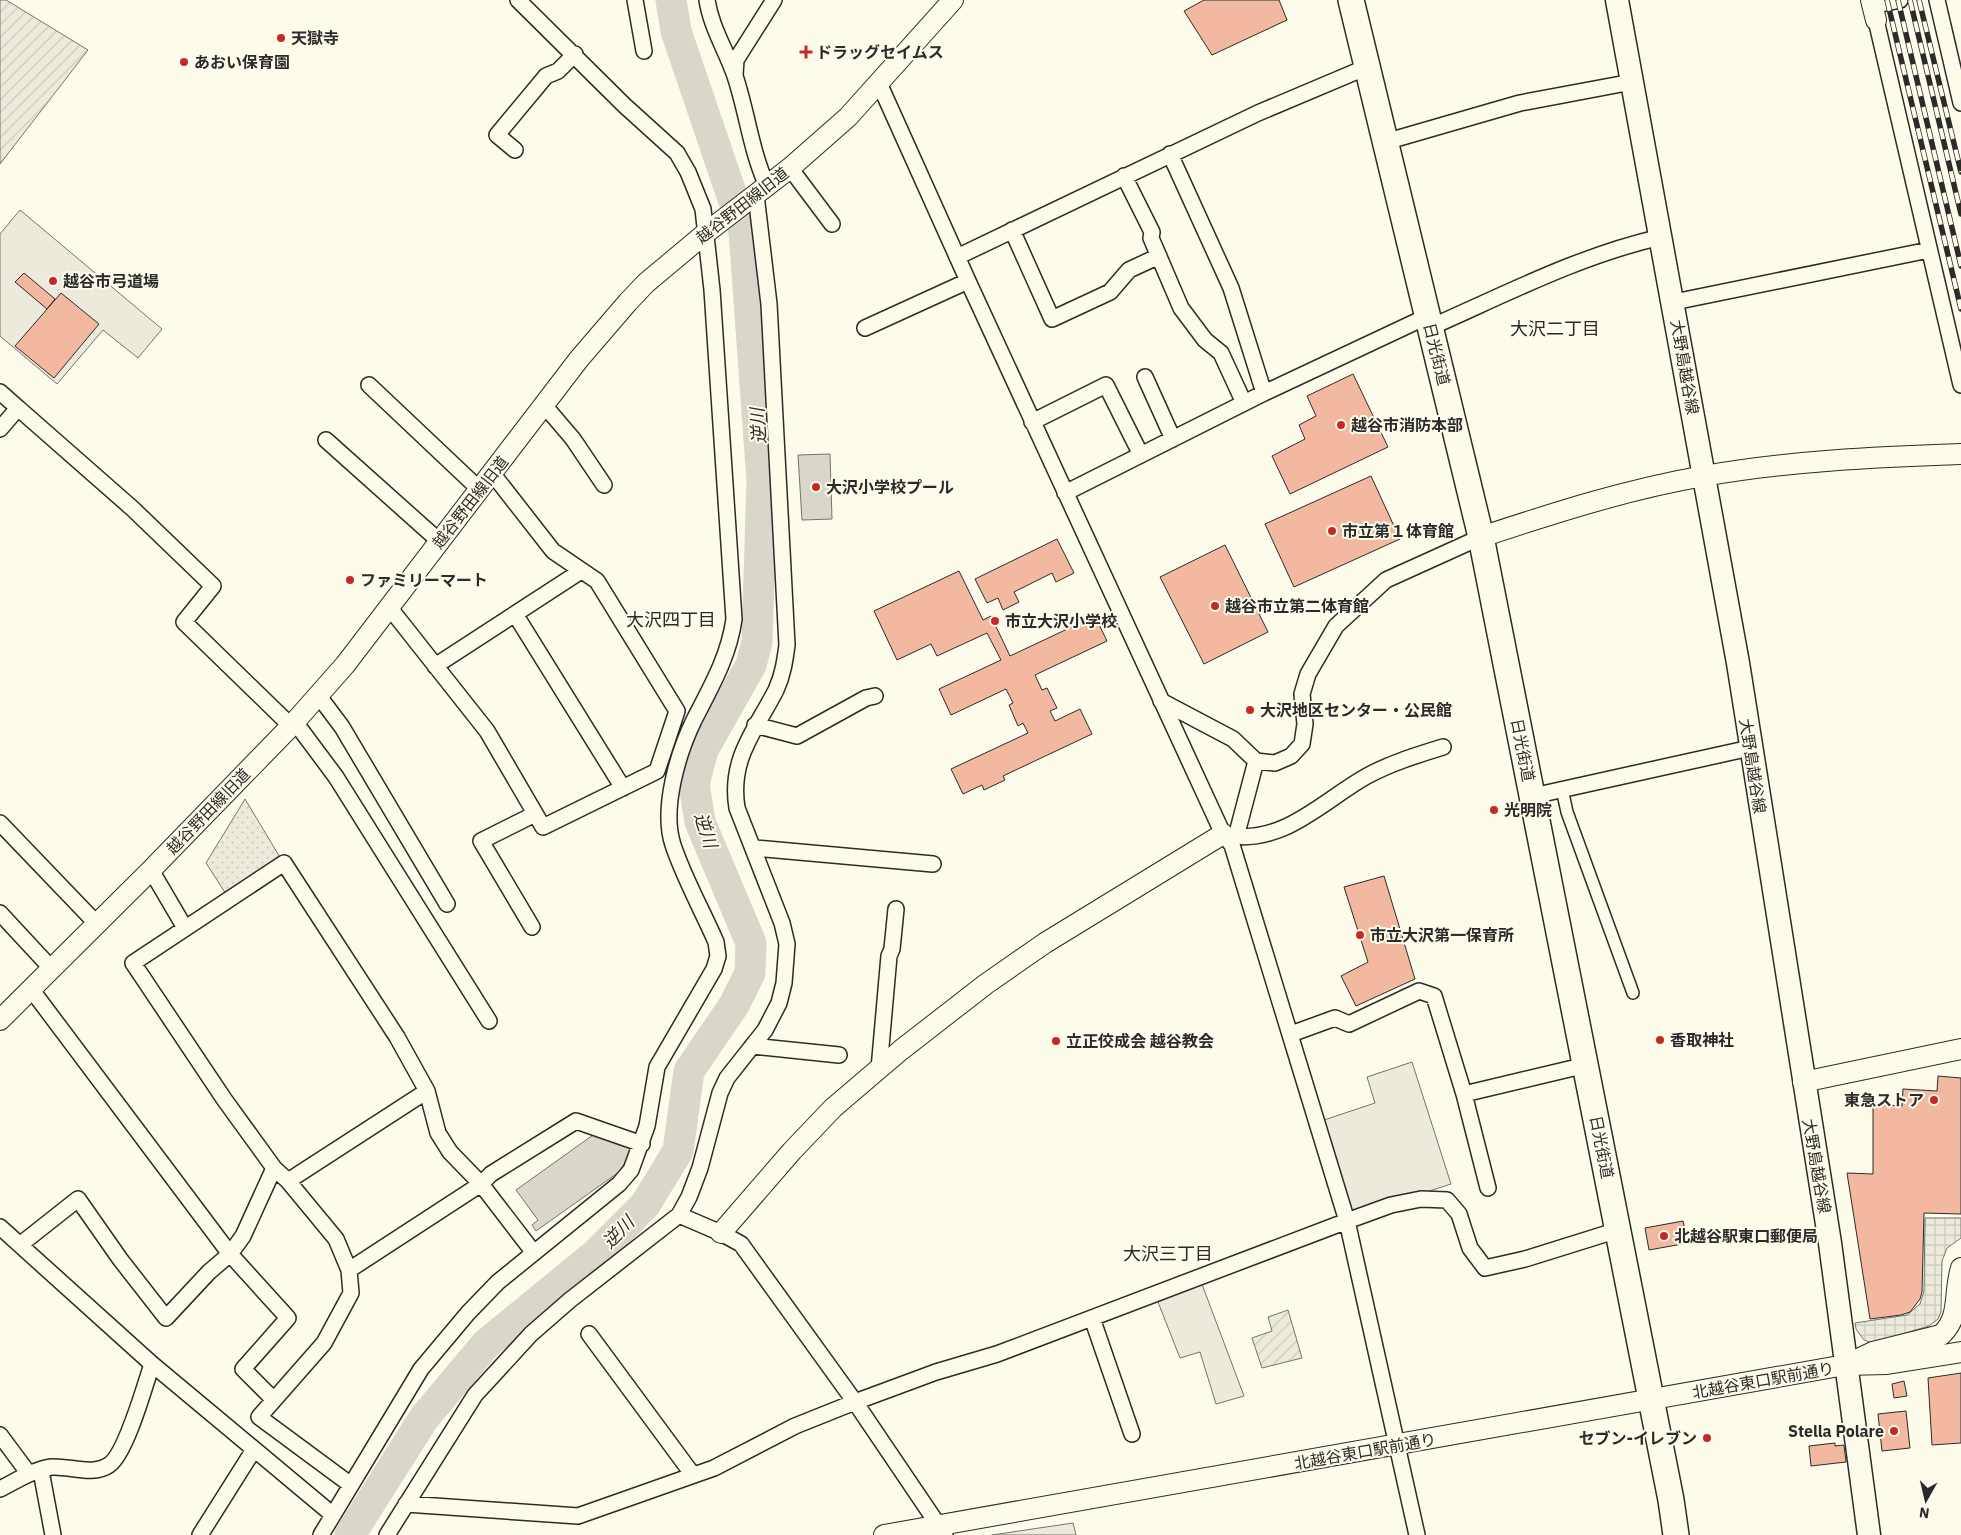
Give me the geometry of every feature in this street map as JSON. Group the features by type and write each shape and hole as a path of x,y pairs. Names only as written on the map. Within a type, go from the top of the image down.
{"main road":[{"name":"日光街道","path":"1351,0 1481,537 1671,1500 1676,1535"},
{"name":"大野島越谷線","path":"1618,0 1738,663 1830,1243 1869,1535"}],"street":[{"path":"321,1535 421,1369 468,1313 498,1282 619,1184 631,1170 648,1126 657,1067 714,969 718,956 716,942 673,845 670,806 675,774 684,742 727,654 734,619 711,228 677,153 624,105 575,54 518,0"},
{"path":"635,0 644,51"},
{"path":"387,1535 475,1395 531,1334 570,1300 679,1215 700,1168 720,1093 727,1078 765,1030 779,1002 786,960 786,944 782,924 755,848 738,808 734,789 744,749 776,688 784,667 787,645 769,304 758,193 760,169 735,76 709,12 707,0"},
{"path":"735,76 736,60 774,0"},
{"name":"越谷野田線旧道","path":"0,1020 151,870 293,724 345,665 579,359 628,302 711,228 790,168 848,117 953,0"},
{"path":"1900,0 1873,9 1961,385"},
{"path":"1938,0 1961,103"},
{"path":"515,150 497,135 546,76 558,71 575,54"},
{"path":"957,257 1258,113 1367,67"},
{"path":"879,82 1032,422 1161,701 1230,835 1347,1221 1417,1535"},
{"path":"1385,142 1520,103 1632,82"},
{"path":"1170,154 1231,288 1264,393"},
{"path":"790,168 832,224"},
{"path":"1124,176 1152,232 1151,238 1181,308 1205,340 1221,353 1244,403"},
{"path":"1012,230 1052,319 1110,292 1129,270 1159,256"},
{"path":"1065,493 1264,393 1430,322 1562,269 1613,249 1661,237"},
{"path":"1674,302 1929,250"},
{"path":"865,328 968,281"},
{"path":"1145,377 1174,439"},
{"path":"369,385 480,489"},
{"path":"1032,422 1106,385 1140,455"},
{"path":"0,392 133,509 213,586 184,622 293,724 336,777 489,1021"},
{"path":"544,405 572,439 604,485"},
{"path":"0,429 18,408"},
{"path":"326,440 439,542"},
{"path":"1161,701 1233,739 1256,761 1275,762 1292,756 1302,744 1305,724 1302,694 1308,674 1336,626 1386,580 1481,537 1571,509 1705,476 1860,458 1961,454"},
{"path":"389,607 487,731 543,827 657,771 677,711 597,581 553,551 492,473"},
{"path":"435,666 581,571"},
{"path":"515,614 623,788"},
{"path":"318,695 342,727 447,904"},
{"path":"756,725 797,736 866,698 875,696"},
{"path":"721,1233 819,1122 879,1069 986,984 1045,943 1230,835 1274,833 1302,819 1367,776 1410,757 1443,747"},
{"path":"1533,796 1750,748"},
{"path":"1230,835 1256,761"},
{"path":"1562,789 1567,812 1633,993"},
{"path":"532,927 481,841 535,814"},
{"path":"0,823 96,923"},
{"path":"755,848 933,864"},
{"path":"351,1485 259,1416 324,1343 352,1293 348,1270 336,1239 288,1180 274,1168 224,1099 133,963 284,863 397,1037 427,1091 438,1132 450,1152 481,1184 534,1253"},
{"path":"151,870 185,928"},
{"path":"879,1069 889,956 892,949 896,909"},
{"path":"0,913 51,968"},
{"path":"31,988 230,1254 288,1318 243,1370 274,1400"},
{"path":"1291,1034 1335,1018 1349,1024 1419,991 1434,996 1464,1094 1488,1188"},
{"path":"752,1046 838,1055"},
{"path":"1803,1082 1961,1049"},
{"path":"1464,1094 1586,1065"},
{"path":"288,1180 427,1091"},
{"path":"348,1270 481,1184 491,1174 576,1121 642,1144"},
{"path":"21,1244 78,1198 120,1259 166,1318 209,1272 230,1254 242,1236 274,1168"},
{"path":"406,1504 578,1516 714,1468 795,1426 856,1402 936,1372 997,1354 1218,1268 1347,1221 1391,1206 1421,1199 1447,1200 1459,1214 1470,1248 1486,1268 1525,1259 1618,1230"},
{"path":"679,1215 741,1244 856,1402 942,1530"},
{"path":"0,1227 152,1364 253,1451 333,1515"},
{"path":"1845,1365 1873,1352 1941,1335 1950,1329 1958,1311 1961,1268"},
{"path":"1092,1318 1132,1434"},
{"path":"589,1334 693,1475"},
{"path":"1845,1365 1888,1364 1961,1352"},
{"path":"0,1489 35,1472 51,1467 95,1470 109,1465 120,1453 152,1364"},
{"name":"北越谷東口駅前通り","path":"884,1535 942,1530 1396,1445 1845,1365"},
{"path":"0,1435 35,1472 52,1535"},
{"path":"200,1535 253,1451"}],"shaded area":[{"path":"0,0 6,0 88,50 0,164"},
{"name":"越谷市弓道場","path":"20,210 162,329 138,358 103,330 57,384 0,336 0,234"},
{"name":"大沢小学校プール","path":"830,454 832,519 802,520 798,455"},
{"path":"245,799 281,859 226,894 206,863"},
{"path":"1412,1062 1451,1184 1349,1217 1321,1121 1375,1103 1367,1077"},
{"path":"593,1135 626,1145 630,1150 630,1155 619,1172 536,1231 532,1225 538,1220 516,1190"},
{"path":"1925,1218 1961,1218 1961,1238 1947,1248 1942,1261 1941,1312 1938,1319 1929,1326 1872,1343 1864,1340 1856,1329 1855,1323 1907,1315 1920,1304 1924,1291"},
{"path":"1200,1279 1244,1396 1216,1404 1200,1352 1180,1358 1156,1297"},
{"path":"1288,1310 1302,1358 1262,1368 1252,1338 1272,1331 1268,1317"},
{"path":"1073,1523 1076,1535 992,1535"}],"building":[{"path":"1204,0 1279,0 1287,20 1212,55 1184,11"},
{"path":"24,273 55,299 47,309 15,282"},
{"path":"61,293 99,324 54,378 15,346"},
{"path":"1353,374 1388,447 1290,494 1272,456 1305,439 1299,425 1316,416 1307,396"},
{"name":"市立第１体育館","path":"1371,476 1400,539 1294,587 1265,524"},
{"path":"1057,539 1074,573 1056,582 1052,573 1014,592 1019,602 1003,610 998,598 987,603 975,579"},
{"path":"1225,545 1268,632 1204,664 1160,577"},
{"path":"959,571 983,620 991,616 1010,656 1095,616 1107,641 1035,675 1042,690 1047,688 1057,708 1050,711 1055,721 1080,709 1092,734 1003,776 1005,780 984,790 982,785 963,794 951,769 1028,733 1023,723 1018,726 1009,705 1013,703 1006,689 951,715 939,689 1001,660 987,633 937,656 931,644 897,660 874,611"},
{"path":"1384,876 1415,979 1356,1006 1341,976 1368,962 1344,887"},
{"path":"1938,1076 1961,1078 1961,1214 1924,1213 1922,1292 1920,1299 1910,1312 1870,1319 1847,1173 1873,1174 1873,1104 1902,1106 1903,1089 1937,1091"},
{"path":"1683,1221 1688,1243 1649,1250 1645,1228"},
{"path":"1961,1373 1961,1443 1932,1445 1928,1378"},
{"path":"1904,1381 1907,1396 1894,1398 1892,1384"},
{"name":"Stella Polare","path":"1906,1411 1910,1448 1882,1451 1878,1414"},
{"path":"1835,1443 1835,1446 1844,1445 1846,1462 1811,1466 1809,1446"}],"waterway":[{"name":"逆川","path":"350,1535 424,1418 486,1344 596,1254 645,1205 678,1151 689,1071 734,1005 750,973 751,943 700,822 694,784 703,750 751,665 757,642 762,481 744,231 676,31 671,0"}],"railway":[{"path":"1887,0 1961,309"},
{"path":"1898,0 1961,266"},
{"path":"1910,0 1961,214"},
{"path":"1919,0 1961,172"}],"place":[{"name":"天獄寺","path":"281,38"},
{"name":"ドラッグセイムス","path":"806,52"},
{"name":"あおい保育園","path":"184,62"},
{"name":"越谷市弓道場","path":"53,281"},
{"name":"越谷市消防本部","path":"1341,425"},
{"name":"大沢小学校プール","path":"816,487"},
{"name":"市立第１体育館","path":"1332,531"},
{"name":"ファミリーマート","path":"350,580"},
{"name":"越谷市立第二体育館","path":"1215,606"},
{"name":"市立大沢小学校","path":"995,621"},
{"name":"大沢地区センター・公民館","path":"1250,710"},
{"name":"光明院","path":"1494,810"},
{"name":"市立大沢第一保育所","path":"1360,935"},
{"name":"香取神社","path":"1660,1040"},
{"name":"立正佼成会 越谷教会","path":"1056,1041"},
{"name":"東急ストア","path":"1934,1100"},
{"name":"北越谷駅東口郵便局","path":"1664,1236"},
{"name":"Stella Polare","path":"1894,1431"},
{"name":"セブン-イレブン","path":"1707,1438"}],"district":[{"name":"大沢二丁目","path":"1555,328"},
{"name":"大沢四丁目","path":"671,619"},
{"name":"大沢三丁目","path":"1168,1253"}]}
